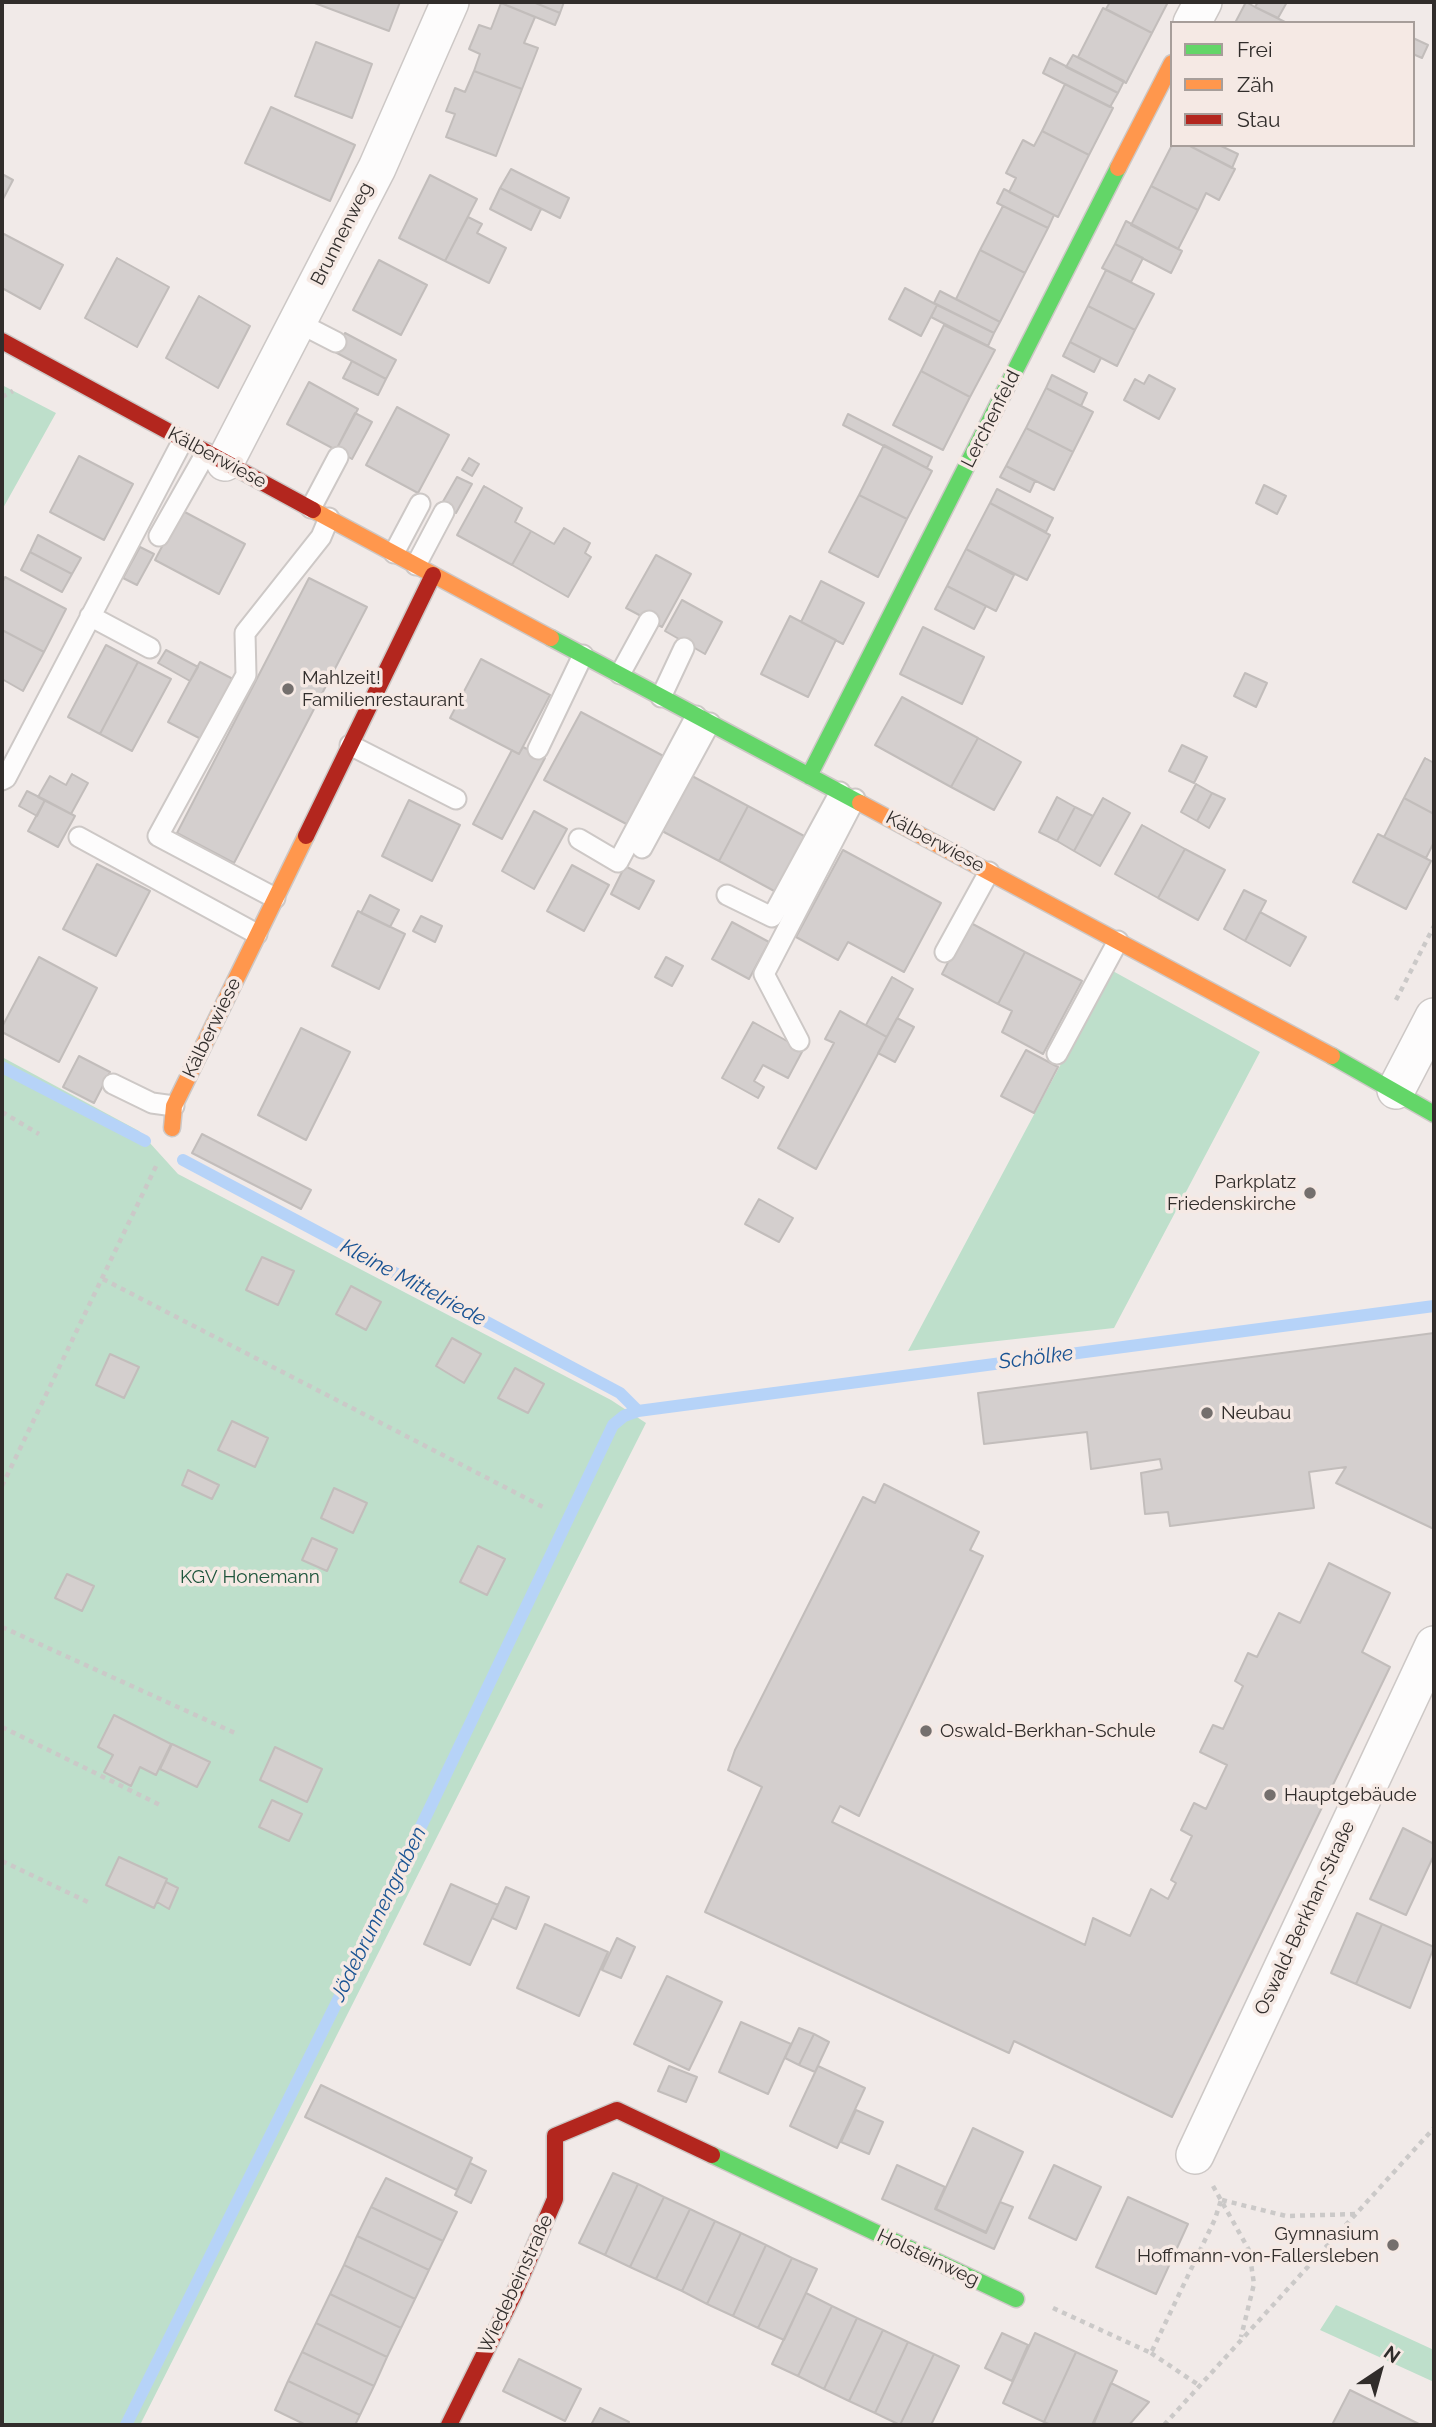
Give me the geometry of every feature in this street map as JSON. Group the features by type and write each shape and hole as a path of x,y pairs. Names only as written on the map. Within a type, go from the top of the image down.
{"street":[{"name":"Brunnenweg","path":"215,458 297,322 377,169 450,2"},
{"path":"1193,21 1203,2"},
{"name":"Lerchenfeld","path":"809,776 1170,67"},
{"name":"Kälberwiese","path":"2,341 215,458 1396,1090 1434,1114"},
{"name":"Kälberwiese","path":"172,1128 174,1106 350,745 425,570"},
{"path":"1396,1090 1434,1017"},
{"name":"Oswald-Berkhan-Straße","path":"1195,2155 1434,1645"},
{"name":"Holsteinweg","path":"555,2136 617,2110 1016,2300"},
{"name":"Wiedebeinstraße","path":"449,2425 513,2296 555,2199 555,2136"}],"lane":[{"path":"297,322 336,342"},
{"path":"2,780 6,778 183,440"},
{"path":"310,508 338,457"},
{"path":"159,536 215,458"},
{"path":"394,553 420,504"},
{"path":"425,570 444,512"},
{"path":"275,898 158,836 246,674 245,633 321,537 329,518"},
{"path":"90,616 150,648"},
{"path":"620,674 649,621"},
{"path":"661,697 684,648"},
{"path":"538,749 583,654"},
{"path":"579,839 618,862 703,719"},
{"path":"642,848 703,719"},
{"path":"350,745 456,799"},
{"path":"727,895 772,917 848,796"},
{"path":"799,1041 765,974 848,796"},
{"path":"79,837 257,934"},
{"path":"945,952 989,872"},
{"path":"1056,1054 1118,941"},
{"path":"113,1084 152,1103 174,1106"}],"path":[{"path":"1390,1012 1434,926"},
{"path":"2,1112 39,1134"},
{"path":"2,1486 154,1172 172,1128"},
{"path":"103,1279 545,1508"},
{"path":"2,1627 235,1733"},
{"path":"2,1727 162,1805"},
{"path":"2,1861 92,1903"},
{"path":"1164,2425 1434,2128"},
{"path":"1221,2200 1286,2216 1357,2214"},
{"path":"1221,2200 1249,2250 1254,2284 1240,2341"},
{"path":"1151,2353 1215,2219 1221,2200"},
{"path":"1016,2300 1033,2299 1151,2353 1200,2386"}],"green space":[{"path":"2,385 56,413 2,510"},
{"path":"1111,970 1260,1052 1114,1328 908,1351"},
{"name":"KGV Honemann","path":"2,1057 139,1131 178,1174 611,1400 646,1423 140,2425 2,2425"},
{"path":"1336,2305 1434,2350 1434,2382 1320,2330"}],"building":[{"path":"312,2 400,2 389,31"},
{"path":"507,2 533,2 560,13 555,25 506,5"},
{"path":"533,2 564,2 560,13"},
{"path":"1110,2 1168,2 1152,33 1106,9"},
{"path":"1246,2 1283,21 1236,21"},
{"path":"1258,2 1287,2 1278,18 1255,7"},
{"path":"501,3 535,17 524,43 538,48 522,89 474,71 480,54 469,49 479,25 491,29"},
{"path":"1103,8 1152,33 1126,83 1078,57"},
{"path":"1415,39 1428,45 1422,58 1415,55"},
{"path":"316,42 372,64 352,118 295,96"},
{"path":"1073,55 1124,81 1118,93 1066,67"},
{"path":"1050,58 1118,93 1110,107 1043,73"},
{"path":"474,71 522,89 496,156 446,137 455,114 446,111 455,88 465,92"},
{"path":"1065,84 1113,108 1089,155 1042,131"},
{"path":"271,107 355,145 330,201 245,163"},
{"path":"1042,131 1089,155 1058,217 1009,192 1016,178 1006,173 1023,140 1034,146"},
{"path":"1171,147 1192,147 1235,169 1219,200 1206,193 1198,210 1151,186"},
{"path":"1192,147 1223,147 1238,154 1232,168"},
{"path":"511,169 569,198 560,218 500,188"},
{"path":"2,174 13,180 2,201"},
{"path":"430,175 477,199 445,261 399,238"},
{"path":"1151,186 1198,210 1178,249 1131,225"},
{"path":"500,188 541,209 531,230 490,209"},
{"path":"1004,189 1054,215 1048,228 997,203"},
{"path":"1003,206 1048,228 1025,273 980,250"},
{"path":"468,217 482,224 477,233 506,248 489,283 445,261"},
{"path":"1126,221 1182,251 1171,273 1115,244"},
{"path":"2,233 63,265 40,309 2,288"},
{"path":"1115,244 1143,258 1131,282 1102,268"},
{"path":"980,250 1025,273 1000,322 956,299"},
{"path":"117,258 169,287 137,347 85,318"},
{"path":"379,260 427,285 401,335 353,310"},
{"path":"1106,270 1154,294 1135,330 1088,306"},
{"path":"905,288 937,305 921,336 889,319"},
{"path":"940,291 1000,322 994,333 934,303"},
{"path":"199,296 250,326 218,388 166,358"},
{"path":"937,305 994,333 988,346 931,317"},
{"path":"1088,306 1135,330 1117,366 1070,342"},
{"path":"944,325 995,350 970,397 921,371"},
{"path":"345,333 396,360 386,379 335,352"},
{"path":"1070,342 1101,358 1094,372 1063,356"},
{"path":"352,361 386,379 378,395 343,378"},
{"path":"921,371 970,397 943,450 893,425"},
{"path":"1052,375 1087,393 1081,406 1046,388"},
{"path":"1149,375 1175,389 1159,419 1124,400 1135,379 1144,384"},
{"path":"309,382 358,409 336,450 287,424"},
{"path":"1046,388 1093,412 1073,452 1026,428"},
{"path":"397,407 449,435 418,493 366,465"},
{"path":"355,413 372,422 352,459 336,450"},
{"path":"848,414 932,457 927,468 843,425"},
{"path":"1026,428 1073,452 1054,490 1006,466"},
{"path":"884,445 932,471 907,519 859,495"},
{"path":"79,456 133,484 104,540 50,512"},
{"path":"469,458 479,464 472,476 462,470"},
{"path":"1006,466 1035,481 1030,492 1000,477"},
{"path":"457,477 472,484 456,513 441,505"},
{"path":"1264,485 1286,496 1277,514 1256,503"},
{"path":"484,486 522,508 515,522 531,531 512,565 457,535"},
{"path":"997,489 1053,518 1046,532 990,503"},
{"path":"859,495 907,519 878,577 829,552"},
{"path":"990,503 1050,535 1027,580 966,549"},
{"path":"181,510 245,544 219,594 155,560"},
{"path":"564,528 590,543 585,553 591,557 568,597 512,565 531,531 554,544"},
{"path":"38,535 81,558 72,574 30,552"},
{"path":"140,547 154,554 137,585 123,578"},
{"path":"966,549 1014,575 996,611 947,586"},
{"path":"30,552 72,574 62,592 21,570"},
{"path":"656,555 691,574 662,627 626,608"},
{"path":"5,577 66,609 44,652 2,630 2,583"},
{"path":"309,578 367,607 234,863 177,833"},
{"path":"821,581 864,603 843,644 801,622"},
{"path":"947,586 986,606 974,629 935,609"},
{"path":"682,600 722,622 705,654 665,631"},
{"path":"790,616 836,640 808,697 761,674"},
{"path":"923,627 984,657 962,704 900,674"},
{"path":"2,630 44,652 23,691 2,679"},
{"path":"106,645 138,662 100,734 68,717"},
{"path":"166,650 198,667 190,681 158,663"},
{"path":"481,659 550,695 519,754 450,718"},
{"path":"138,662 171,679 132,751 100,734"},
{"path":"200,662 233,679 201,739 168,722"},
{"path":"1245,673 1267,683 1256,707 1234,696"},
{"path":"902,697 978,738 951,787 875,745"},
{"path":"581,712 669,759 632,827 544,780"},
{"path":"978,738 1021,762 994,810 951,787"},
{"path":"1182,745 1207,757 1194,783 1169,771"},
{"path":"523,747 545,758 502,839 473,824 512,750 519,754"},
{"path":"1425,758 1434,763 1434,814 1404,798"},
{"path":"72,774 88,783 71,814 38,797 50,776 66,785"},
{"path":"692,776 748,806 719,861 662,831"},
{"path":"1196,784 1212,793 1197,821 1181,812"},
{"path":"27,791 45,800 37,816 19,806"},
{"path":"1212,793 1225,799 1209,828 1197,821"},
{"path":"1057,797 1075,807 1057,841 1039,832"},
{"path":"1103,798 1130,813 1100,866 1074,851"},
{"path":"1404,798 1434,814 1434,842 1426,858 1384,837"},
{"path":"45,800 75,816 58,847 28,831"},
{"path":"409,800 460,825 432,881 382,856"},
{"path":"748,806 806,837 776,892 719,861"},
{"path":"1075,807 1093,816 1074,851 1057,841"},
{"path":"534,811 567,829 534,889 502,871"},
{"path":"1142,825 1185,849 1158,898 1115,874"},
{"path":"1378,834 1431,861 1406,909 1353,882"},
{"path":"1185,849 1225,870 1198,920 1158,898"},
{"path":"843,850 941,903 904,972 848,942 838,960 796,937"},
{"path":"97,864 150,891 116,956 63,929"},
{"path":"572,865 609,885 584,931 547,911"},
{"path":"625,866 654,881 639,909 611,894"},
{"path":"1244,890 1266,901 1245,941 1224,929"},
{"path":"370,895 399,910 390,927 361,913"},
{"path":"358,911 405,934 379,989 332,966"},
{"path":"1260,912 1306,937 1290,966 1245,941"},
{"path":"421,916 442,926 435,942 413,931"},
{"path":"732,922 769,942 749,979 712,959"},
{"path":"969,922 1025,952 998,1004 942,974"},
{"path":"1025,952 1082,981 1043,1054 1002,1032 1012,1011 998,1004"},
{"path":"39,957 97,988 59,1062 2,1032 2,1027"},
{"path":"666,957 683,966 672,986 655,977"},
{"path":"892,977 913,989 887,1037 866,1025"},
{"path":"840,1011 887,1037 816,1169 778,1148 834,1043 825,1039"},
{"path":"897,1018 914,1027 895,1062 878,1053"},
{"path":"753,1022 803,1050 788,1078 763,1065 754,1081 764,1087 758,1098 722,1078"},
{"path":"301,1028 350,1052 306,1140 258,1115"},
{"path":"1026,1050 1058,1067 1034,1113 1001,1096"},
{"path":"79,1056 110,1072 94,1103 63,1087"},
{"path":"202,1134 311,1190 301,1209 192,1153"},
{"path":"759,1199 793,1218 779,1242 745,1224"},
{"path":"262,1257 294,1271 278,1305 246,1290"},
{"path":"351,1286 381,1302 366,1330 336,1314"},
{"name":"Neubau","path":"1434,1333 1434,1529 1336,1483 1346,1467 1309,1472 1314,1508 1170,1526 1168,1512 1145,1514 1141,1473 1162,1469 1160,1459 1091,1469 1087,1432 984,1444 978,1393"},
{"path":"452,1338 481,1354 464,1383 436,1366"},
{"path":"110,1354 139,1367 124,1398 96,1385"},
{"path":"515,1368 544,1384 528,1413 498,1398"},
{"path":"232,1421 268,1438 255,1467 218,1450"},
{"path":"188,1470 219,1485 212,1499 182,1485"},
{"name":"Hauptgebäude","path":"884,1484 979,1532 970,1550 983,1556 859,1816 840,1806 832,1822 1085,1945 1093,1918 1130,1936 1151,1889 1168,1899 1176,1883 1171,1880 1192,1836 1181,1830 1194,1803 1206,1809 1227,1765 1200,1752 1213,1725 1223,1729 1243,1686 1235,1681 1248,1653 1257,1657 1279,1613 1300,1623 1329,1563 1390,1593 1362,1652 1390,1667 1172,2117 1014,2041 1009,2053 705,1912 762,1787 728,1770 735,1750 863,1497 875,1503"},
{"path":"334,1488 367,1503 353,1533 321,1518"},
{"path":"312,1538 337,1549 327,1571 302,1560"},
{"path":"478,1546 505,1559 487,1595 460,1582"},
{"path":"67,1574 94,1586 82,1611 55,1598"},
{"path":"114,1715 171,1744 156,1775 140,1767 131,1786 104,1772 113,1755 98,1747"},
{"path":"172,1744 210,1762 197,1787 160,1769"},
{"path":"275,1747 322,1769 307,1802 260,1780"},
{"path":"272,1800 302,1814 289,1841 259,1827"},
{"path":"1403,1828 1434,1844 1434,1855 1406,1915 1370,1899"},
{"path":"119,1857 167,1879 154,1908 106,1885"},
{"path":"166,1882 178,1888 169,1909 157,1902"},
{"path":"451,1884 498,1905 470,1965 424,1944"},
{"path":"506,1887 529,1897 516,1929 492,1918"},
{"path":"1357,1913 1382,1924 1356,1984 1331,1973"},
{"path":"545,1924 608,1952 579,2016 517,1988"},
{"path":"1382,1924 1434,1947 1410,2008 1356,1984"},
{"path":"617,1938 635,1947 621,1978 602,1970"},
{"path":"667,1976 722,2002 689,2070 634,2044"},
{"path":"741,2022 791,2044 768,2094 719,2072"},
{"path":"799,2028 814,2034 799,2065 785,2058"},
{"path":"814,2034 829,2042 815,2072 799,2065"},
{"path":"669,2066 697,2077 686,2102 658,2091"},
{"path":"818,2066 865,2088 837,2148 790,2126"},
{"path":"321,2085 472,2158 457,2190 305,2117"},
{"path":"856,2110 883,2122 869,2154 841,2142"},
{"path":"973,2128 1023,2152 986,2232 936,2209"},
{"path":"470,2163 486,2171 471,2203 455,2195"},
{"path":"897,2165 945,2187 935,2209 986,2233 1000,2202 1013,2207 994,2249 882,2199"},
{"path":"1054,2165 1101,2187 1076,2240 1029,2218"},
{"path":"613,2173 638,2184 605,2255 579,2243"},
{"path":"386,2178 457,2212 443,2241 371,2207"},
{"path":"638,2184 664,2197 630,2267 605,2255"},
{"path":"664,2197 690,2209 656,2279 630,2267"},
{"path":"1128,2197 1188,2224 1156,2294 1096,2267"},
{"path":"371,2207 443,2241 429,2270 357,2236"},
{"path":"690,2209 715,2221 682,2291 656,2279"},
{"path":"715,2221 741,2233 707,2304 682,2291"},
{"path":"741,2233 766,2245 733,2316 707,2304"},
{"path":"357,2236 429,2270 415,2299 344,2265"},
{"path":"766,2245 792,2258 758,2328 733,2316"},
{"path":"792,2258 817,2269 784,2340 758,2328"},
{"path":"344,2265 415,2299 401,2328 330,2294"},
{"path":"806,2293 832,2306 798,2376 772,2364"},
{"path":"330,2294 401,2328 387,2357 316,2323"},
{"path":"832,2306 857,2318 824,2389 798,2376"},
{"path":"857,2318 883,2330 849,2401 824,2389"},
{"path":"316,2323 387,2357 374,2386 302,2352"},
{"path":"883,2330 908,2342 875,2413 849,2401"},
{"path":"1002,2333 1028,2345 1012,2381 985,2368"},
{"path":"1035,2333 1076,2352 1044,2422 1003,2403"},
{"path":"908,2342 934,2354 900,2425 875,2413"},
{"path":"302,2352 374,2386 360,2415 288,2381"},
{"path":"1076,2352 1117,2371 1092,2425 1051,2425 1044,2422"},
{"path":"934,2354 959,2366 931,2425 900,2425"},
{"path":"519,2359 581,2389 565,2421 503,2391"},
{"path":"288,2381 360,2415 355,2425 306,2425 275,2410"},
{"path":"1111,2383 1149,2402 1129,2425 1094,2423"},
{"path":"1350,2390 1421,2425 1332,2425"},
{"path":"600,2408 629,2422 628,2425 591,2425"}],"waterway":[{"name":"Kleine Mittelriede","path":"2,1067 145,1141"},
{"name":"Kleine Mittelriede","path":"183,1160 620,1393 638,1411"},
{"name":"Jödebrunnengraben","path":"126,2425 339,1998 613,1425 624,1416 638,1411 1434,1306"}],"traffic: fast":[{"path":"809,776 1118,168"},
{"path":"551,638 860,803"},
{"path":"1332,1056 1434,1114"},
{"path":"712,2155 1016,2299"}],"traffic: slow":[{"path":"1118,168 1170,67"},
{"path":"313,510 551,638"},
{"path":"860,803 1332,1056"},
{"path":"172,1128 174,1106 306,836"}],"traffic: jam":[{"path":"2,341 313,510"},
{"path":"306,836 433,575"},
{"path":"449,2425 513,2296 555,2199 555,2136 617,2110 712,2155"}],"place":[{"name":"Mahlzeit! Familienrestaurant","path":"288,689"},
{"name":"Parkplatz Friedenskirche","path":"1310,1193"},
{"name":"Neubau","path":"1207,1413"},
{"name":"Oswald-Berkhan-Schule","path":"926,1731"},
{"name":"Hauptgebäude","path":"1270,1795"},
{"name":"Gymnasium Hoffmann-von-Fallersleben","path":"1393,2245"}],"water label":[{"name":"Schölke","path":"1036,1358"}]}
